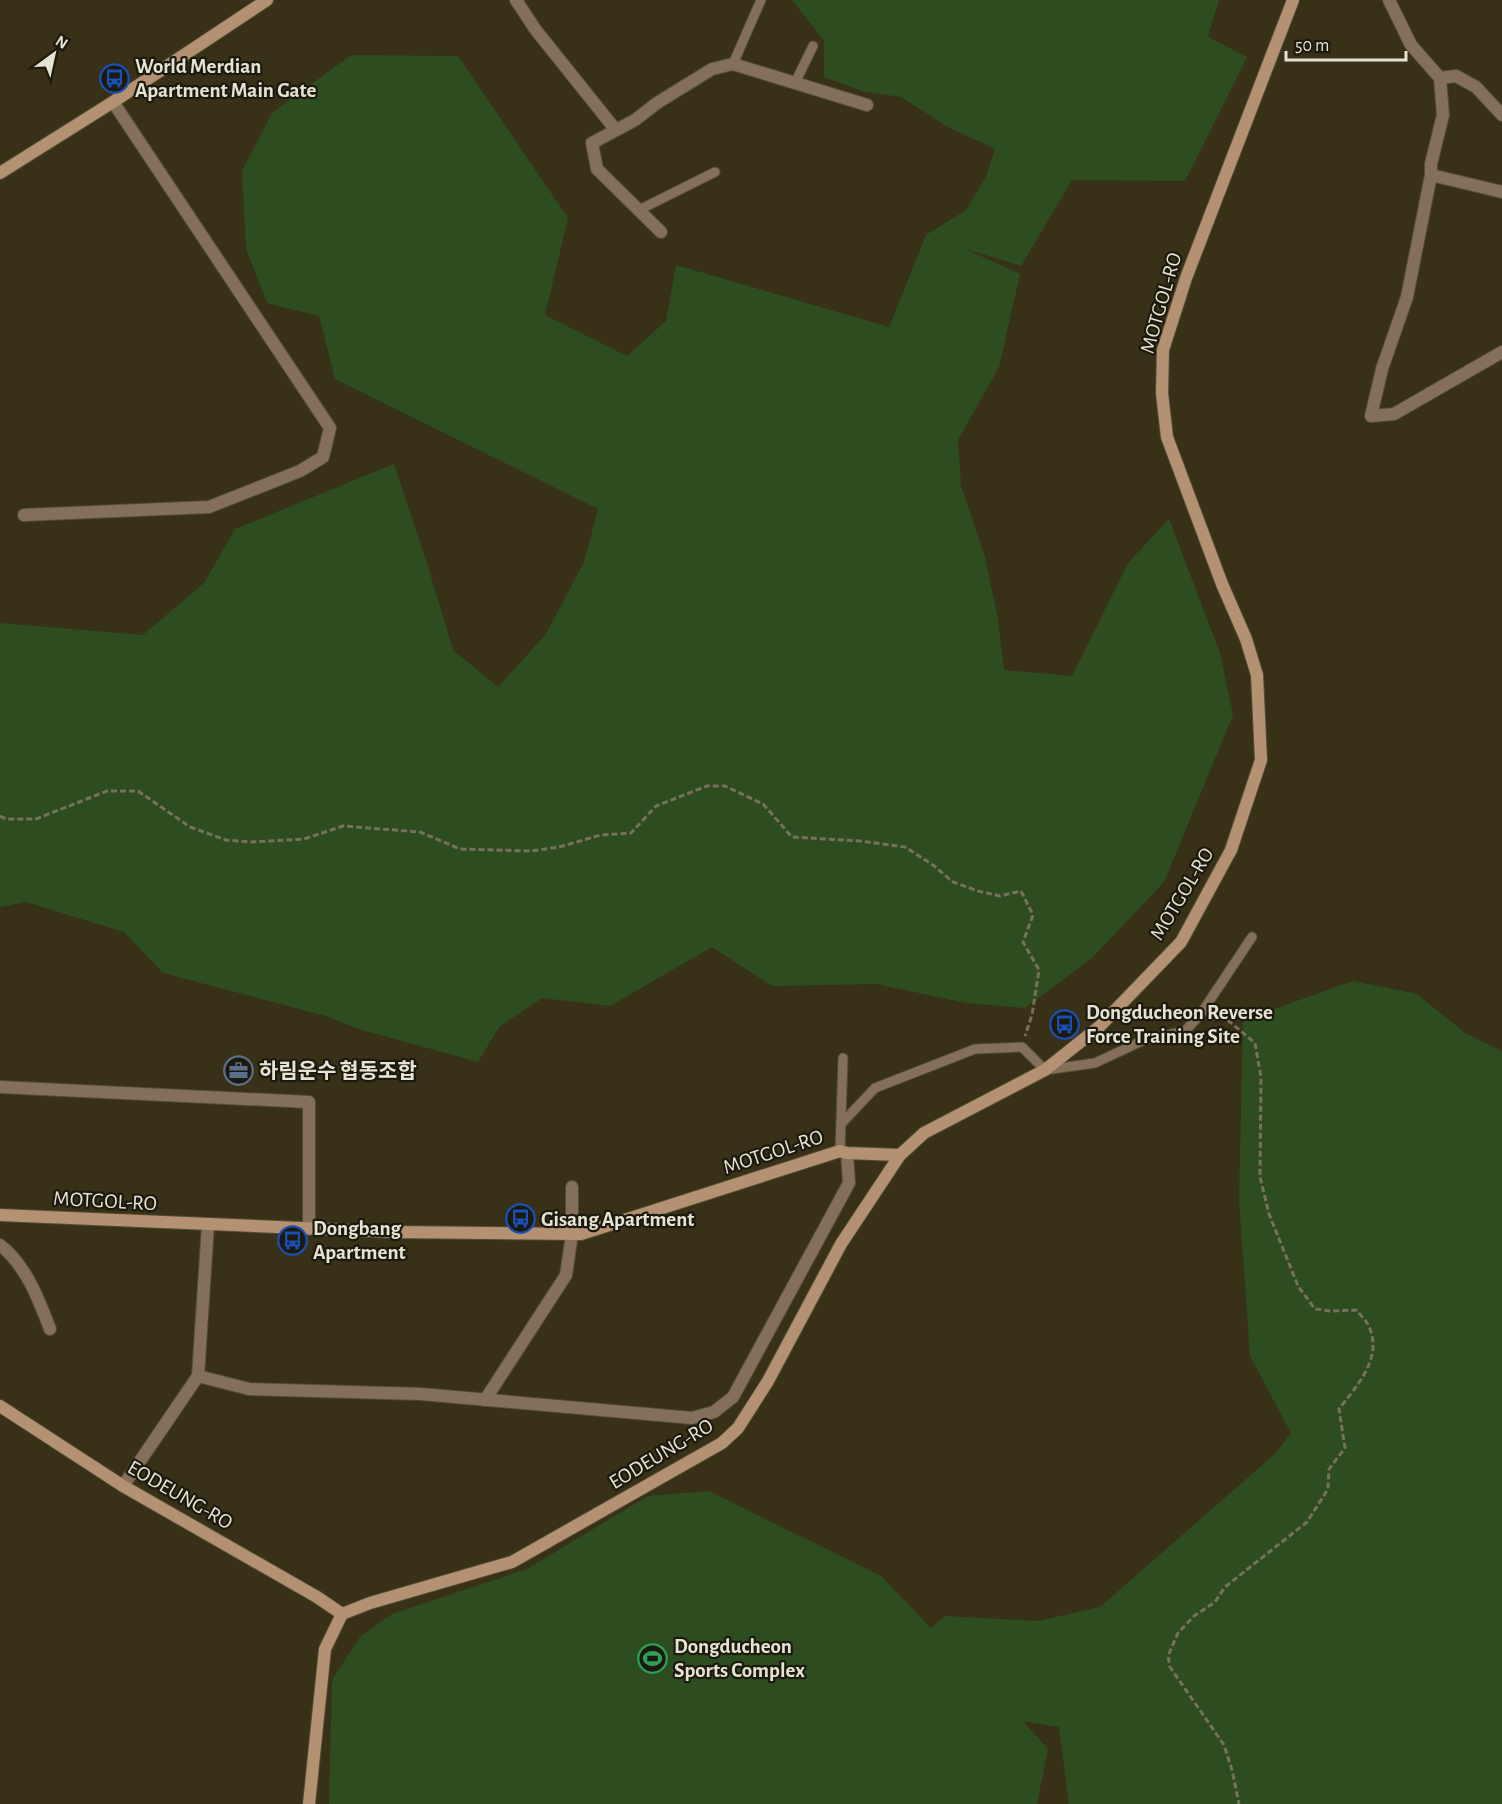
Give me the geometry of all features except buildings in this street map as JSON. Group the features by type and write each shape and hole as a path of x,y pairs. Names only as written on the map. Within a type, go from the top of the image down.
{"street":[{"path":"0,173 113,102 267,0"},
{"path":"516,0 535,29 615,129"},
{"name":"MOTGOL-RO","path":"0,1215 208,1226 581,1234 844,1152 900,1155 924,1133 1045,1070 1099,1027 1181,942 1231,850 1261,760 1257,675 1246,639 1222,584 1167,437 1162,393 1162,361 1163,350 1186,278 1293,0"},
{"path":"1389,0 1411,45 1440,78 1443,115 1431,164 1431,175 1407,297 1382,369 1371,416 1394,414 1502,352"},
{"path":"661,232 597,169 592,143 635,120 657,103 712,69 733,64 867,105"},
{"path":"1440,78 1456,76 1476,87 1502,115"},
{"path":"24,515 209,507 300,471 323,457 330,428 113,102"},
{"path":"1431,175 1502,192"},
{"path":"0,1087 309,1102 309,1229"},
{"path":"198,1376 249,1389 421,1394 692,1419 714,1412 733,1397 849,1183 844,1152"},
{"name":"EODEUNG-RO","path":"0,1406 123,1485 317,1597 342,1614 370,1603 512,1562 722,1443 738,1428 768,1381 841,1244 900,1155"},
{"path":"485,1400 566,1275 572,1234 572,1187"},
{"path":"123,1485 198,1376 208,1226"},
{"path":"0,1245 9,1252 37,1294 50,1329"},
{"path":"309,1804 325,1649 342,1614"}],"lane":[{"path":"733,64 761,0"},
{"path":"795,83 813,46"},
{"path":"639,210 715,172"},
{"path":"841,1124 875,1088 975,1049 1022,1047 1045,1070 1095,1063 1144,1040 1185,1031 1200,1015 1252,937"},
{"path":"843,1058 841,1124 844,1152"}],"path":[{"path":"0,816 6,819 36,819 107,791 138,791 190,826 226,840 252,842 304,839 343,826 420,832 460,849 531,851 559,847 601,835 631,833 656,806 707,786 725,786 763,804 792,837 905,846 953,882 1000,896 1021,891 1033,915 1023,942 1039,970 1032,1015 1022,1047"},
{"path":"1192,1023 1224,1017 1255,1043 1261,1077 1260,1177 1269,1214 1298,1286 1315,1309 1356,1310 1370,1329 1374,1351 1366,1373 1340,1409 1345,1448 1329,1469 1328,1489 1307,1522 1225,1587 1215,1602 1194,1616 1178,1634 1168,1656 1170,1667 1224,1745 1239,1804"}],"green space":[{"path":"792,0 1219,0 1208,37 1247,57 1185,181 1072,180 1021,266 963,248 1020,274 999,367 958,440 961,486 985,557 998,620 1004,670 1072,676 1128,563 1169,519 1220,653 1233,715 1164,882 1093,957 1025,1008 966,1003 877,984 772,986 712,947 610,1006 542,998 499,1027 478,1062 359,1029 326,1016 163,973 124,932 26,902 0,907 0,623 143,635 204,583 235,529 394,464 453,650 498,687 546,634 584,562 598,509 335,379 319,316 267,303 246,249 242,171 272,113 351,55 458,56 568,218 545,315 627,356 666,321 676,265 889,327 926,235 966,210 986,177 995,149 948,127 901,97 862,91 824,77 824,41"},
{"path":"1353,981 1417,994 1465,1033 1502,1051 1502,1804 1069,1804 1059,1727 1023,1721 1048,1749 1037,1804 329,1804 332,1680 360,1637 392,1614 527,1569 648,1496 709,1491 881,1576 931,1628 945,1616 1038,1621 1100,1607 1276,1453 1291,1433 1250,1356 1239,1201 1243,1020"}],"place":[{"name":"World Merdian Apartment Main Gate","path":"114,78"},
{"name":"Dongducheon Reverse Force Training Site","path":"1065,1024"},
{"name":"하림운수 협동조합","path":"238,1071"},
{"name":"Gisang Apartment","path":"520,1219"},
{"name":"Dongbang Apartment","path":"292,1240"},
{"name":"Dongducheon Sports Complex","path":"653,1658"}]}
